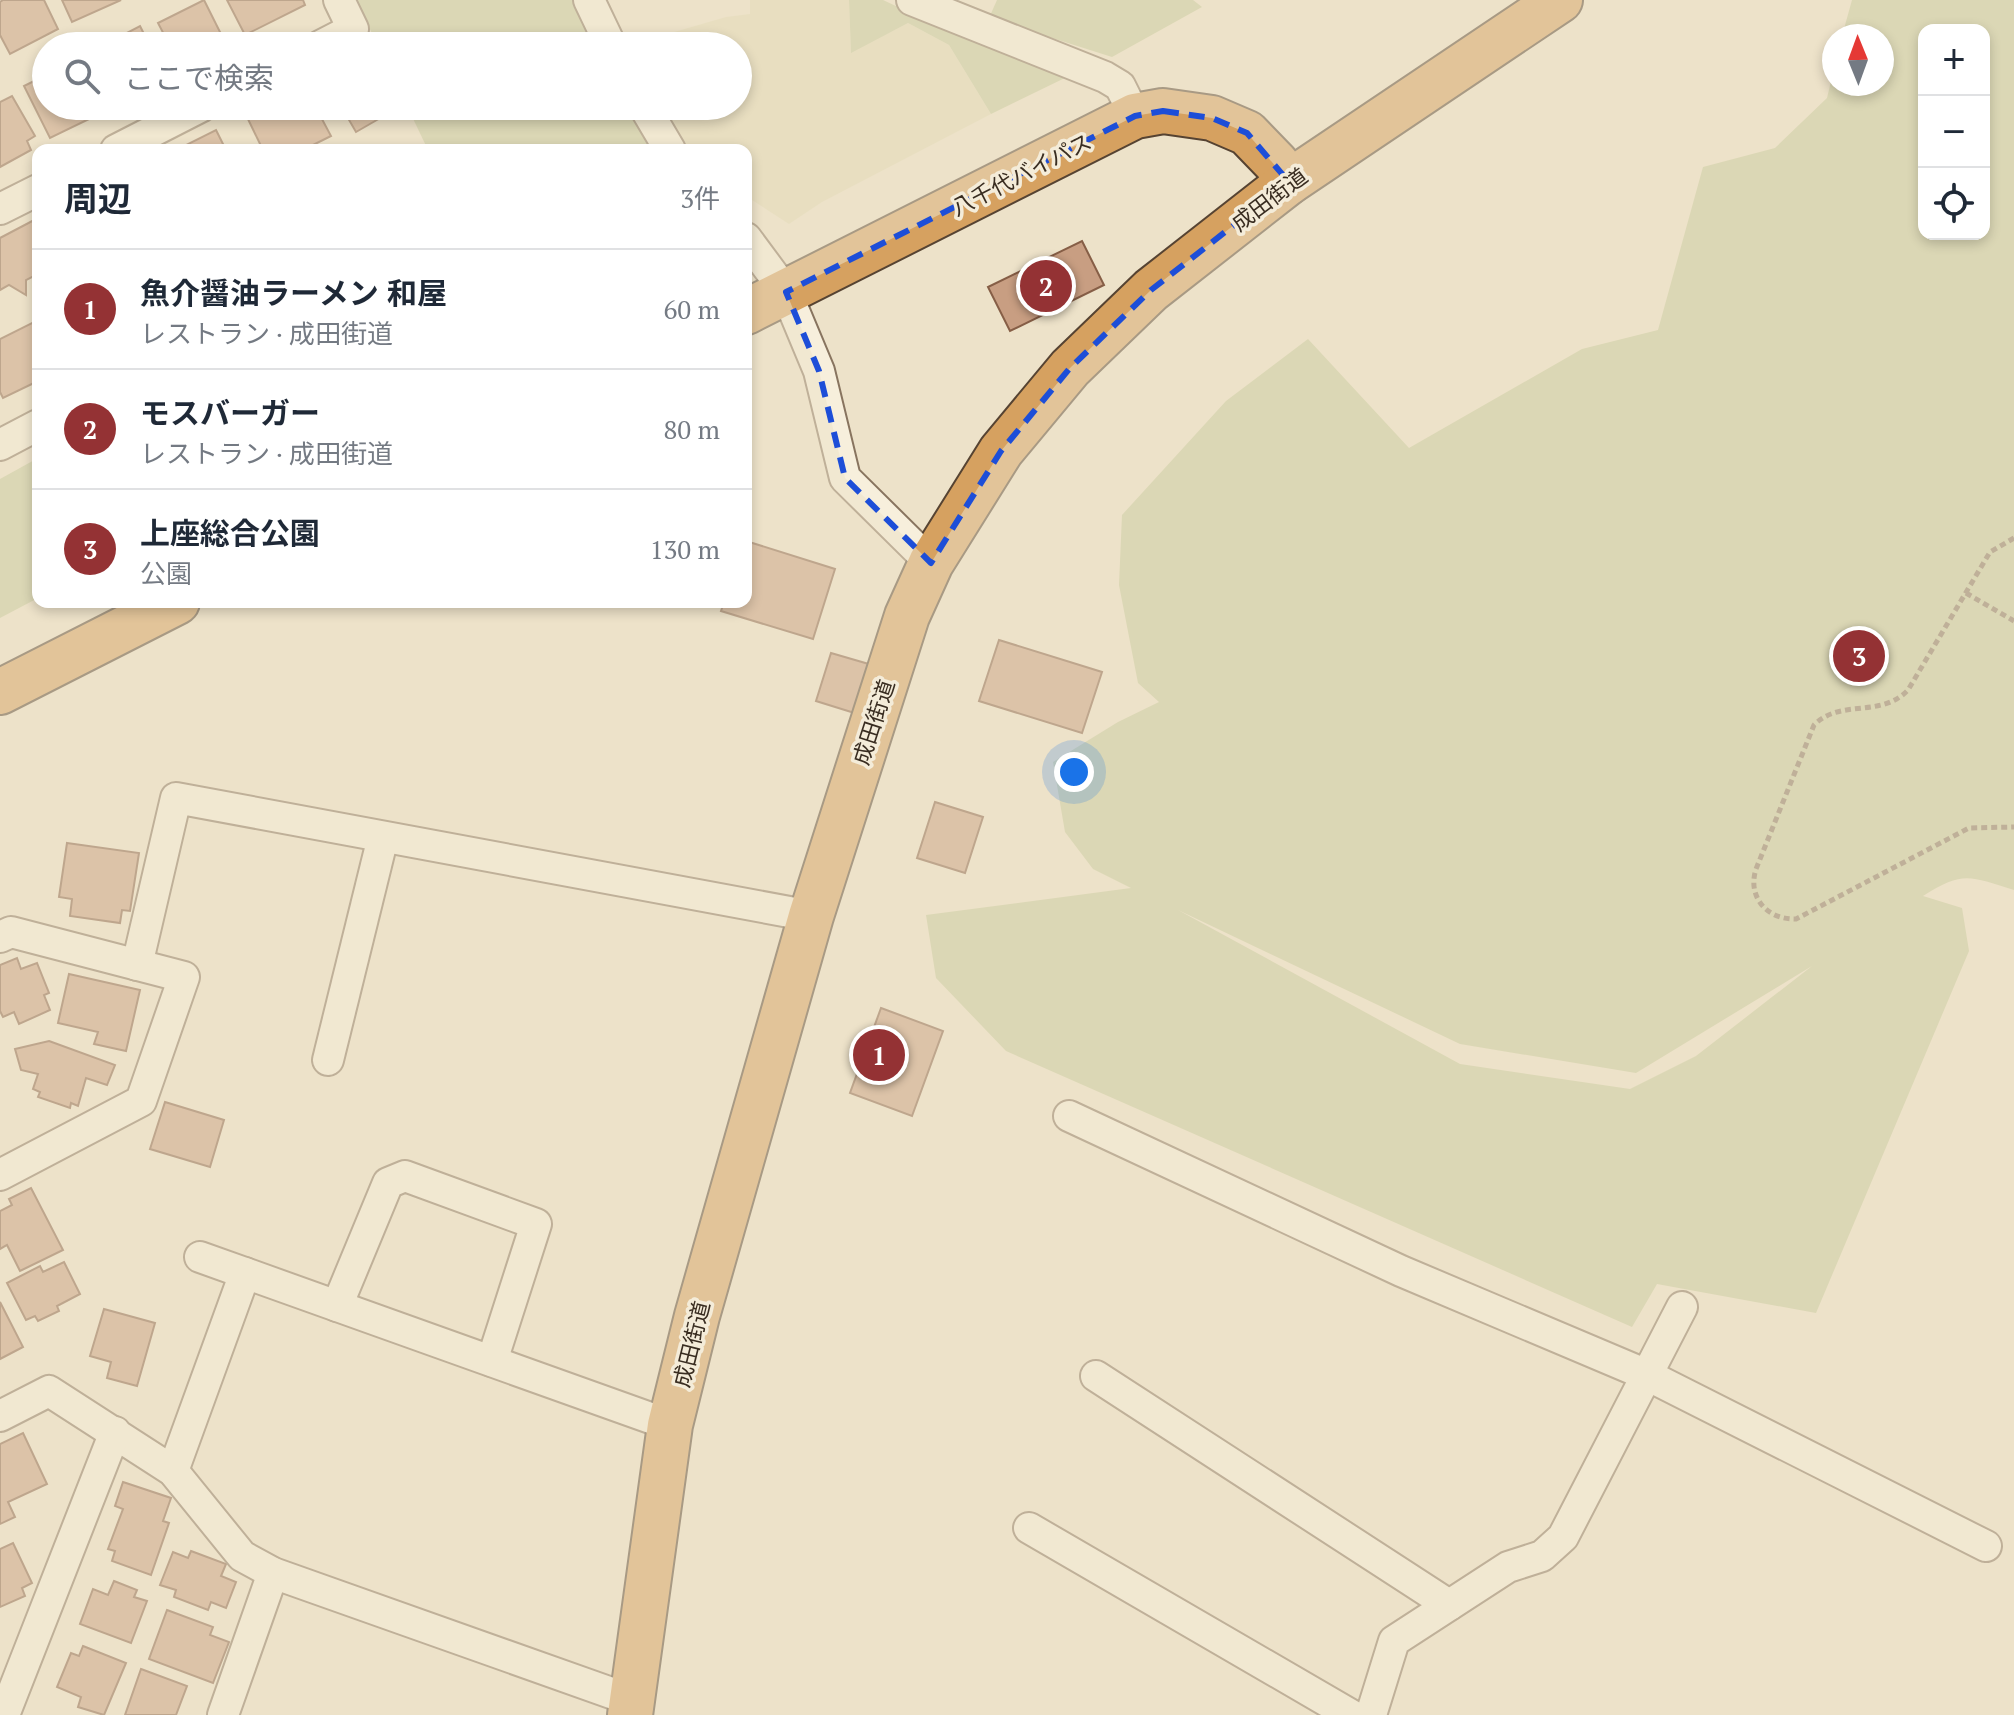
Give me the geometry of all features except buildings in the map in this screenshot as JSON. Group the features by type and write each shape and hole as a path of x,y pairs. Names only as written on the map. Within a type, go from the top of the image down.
{"highway":[{"name":"成田街道","path":"630,1707 670,1425 701,1301 811,916 907,616 931,563 1001,451 1070,368 1151,290 1289,182 1560,0"},
{"name":"八千代バイパス","path":"752,309 1135,116 1163,111 1212,118 1247,133 1276,163 1289,182"},
{"path":"0,692 165,608"}],"street":[{"path":"339,0 353,29 347,32"},
{"path":"589,0 604,32"},
{"path":"912,0 1105,77 1120,86 1135,116"},
{"path":"128,144 175,120"},
{"path":"652,120 666,144"},
{"path":"0,209 32,193"},
{"path":"752,246 786,292 819,371 845,478 931,563"},
{"path":"0,445 32,428"},
{"path":"137,965 176,798 811,916"},
{"path":"328,1060 383,837"},
{"path":"0,937 11,932 184,977 141,1101 0,1175"},
{"path":"1069,1116 1401,1271 1647,1375 1986,1546"},
{"path":"337,1306 388,1183 405,1176 536,1224 492,1361"},
{"path":"200,1257 670,1425"},
{"path":"173,1471 245,1273"},
{"path":"1371,1715 1394,1641 1508,1567 1542,1556 1563,1537 1682,1307"},
{"path":"1096,1376 1449,1605"},
{"path":"0,1416 49,1391 173,1471 242,1556 273,1573 630,1707"},
{"path":"4,1715 115,1432"},
{"path":"1029,1528 1351,1715"},
{"path":"223,1715 273,1573"},
{"path":"0,1655 34,1638"}],"path":[{"path":"2014,538 1990,552 1900,698 1884,707 1826,715 1814,725 1756,869 1753,888 1764,909 1779,917 1796,919 1969,828 2014,827"},
{"path":"1966,593 2014,621"}],"highlighted area":[{"path":"1163,111 1212,118 1247,133 1289,182 1151,290 1070,368 1001,451 931,563 845,478 819,371 786,292 1135,116"}],"shaded area":[{"path":"750,0 849,0 851,52 908,23 949,45 991,114 822,202 789,224 752,200 752,144 682,144 668,120 752,120 752,32 674,32 726,17 750,14"}],"green space":[{"path":"356,0 577,0 592,32 371,32"},
{"path":"849,0 883,0 930,22 1071,75 991,114 949,45 908,23 851,53"},
{"path":"997,0 1193,0 1202,7 1112,57 989,18"},
{"path":"1852,0 2014,0 2014,890 1967,878 1948,882 1923,896 1962,908 1969,951 1816,1313 1657,1284 1632,1327 1006,1051 936,978 926,915 1131,888 1093,869 1065,832 1053,762 1118,722 1159,702 1138,683 1119,585 1122,515 1226,401 1308,339 1409,448 1582,349 1658,330 1703,167 1775,148 1827,98 1894,96 1894,24 1845,24","holes":["1178,910 1460,1044 1636,1073 1812,966 1696,1056 1630,1089 1460,1064"]},
{"path":"414,120 640,120 654,144 425,144"},
{"path":"32,461 32,601 0,618 0,479"}],"place":[{"name":"モスバーガー","path":"1046,286"},
{"name":"上座総合公園","path":"1859,656"},
{"name":"魚介醤油ラーメン 和屋","path":"879,1055"}]}
